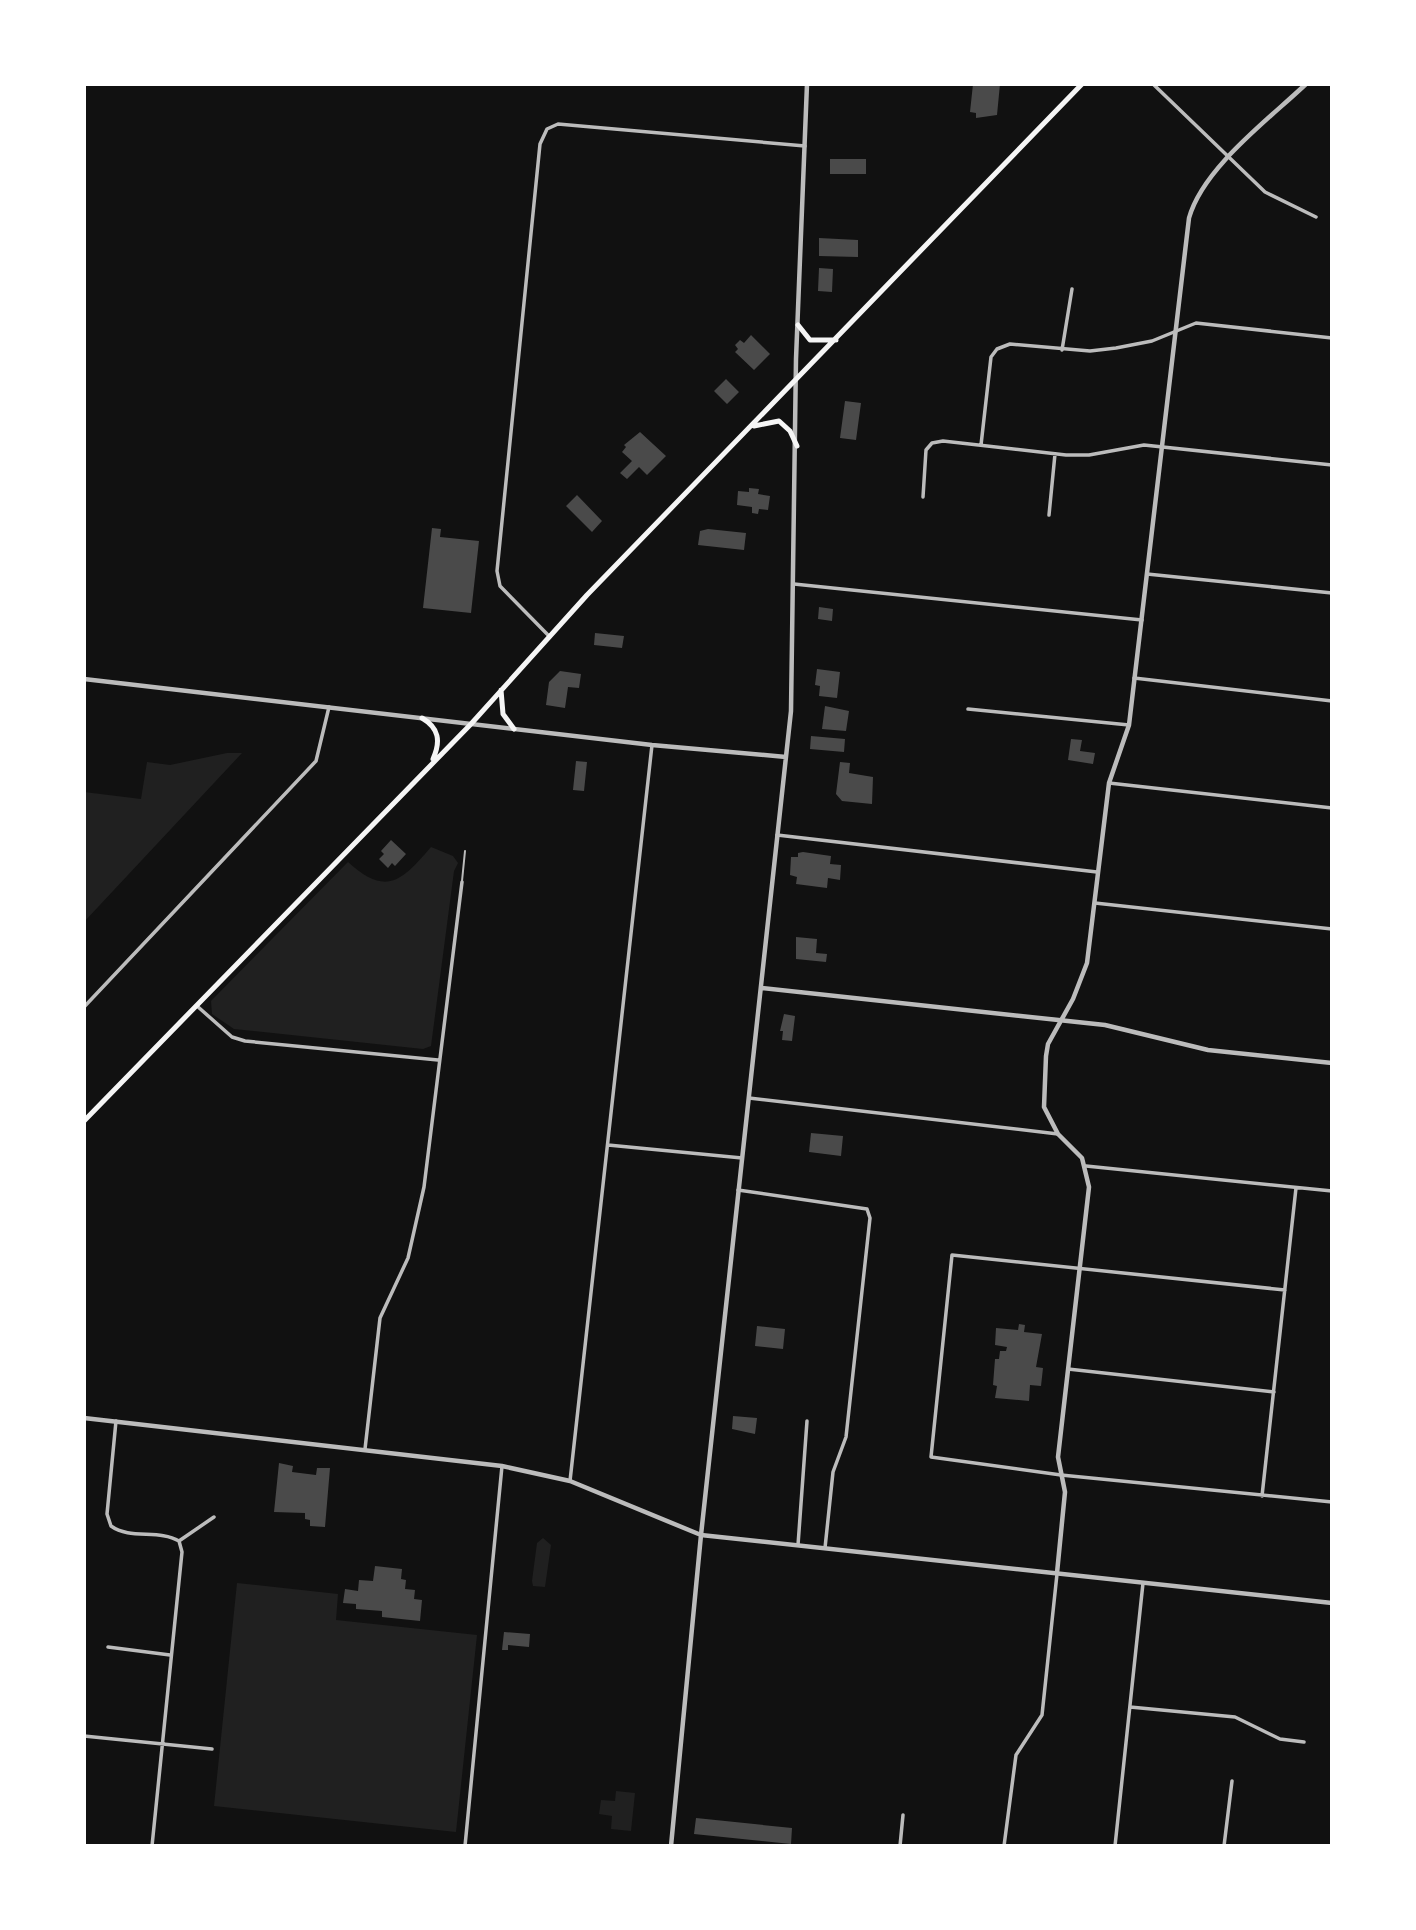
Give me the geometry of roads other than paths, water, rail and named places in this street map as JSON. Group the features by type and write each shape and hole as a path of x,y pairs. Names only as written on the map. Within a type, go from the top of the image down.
{"main road":[{"path":"85,1117 197,1006 471,724 549,636 1082,84"},
{"path":"798,325 810,340 836,340"},
{"path":"751,426 779,421 797,446"},
{"path":"501,689 503,714 514,729"},
{"path":"422,718 430,722 438,734 432,764"}],"street":[{"path":"671,1846 701,1535 791,711 796,380 807,84"},
{"path":"1153,84 1231,156 1265,192 1316,217"},
{"path":"1004,1846 1016,1755 1042,1715 1065,1492 1058,1457 1089,1187 1086,1166 1058,1134 1044,1107 1048,1044 1073,999 1087,963 1109,783 1129,725 1193,202 1231,156 1306,84"},
{"path":"549,636 500,586 497,571 540,144 547,129 558,124 805,146"},
{"path":"1062,350 1072,289"},
{"path":"981,445 991,357 997,349 1010,344 1062,350 1116,348 1152,341 1196,323 1332,338"},
{"path":"923,497 926,450 932,443 1089,455 1129,447 1162,447 1332,465"},
{"path":"1049,515 1055,454"},
{"path":"1147,574 1332,593"},
{"path":"793,584 1142,620"},
{"path":"1134,678 1332,701"},
{"path":"84,680 652,745 786,757"},
{"path":"84,1007 316,761 329,707"},
{"path":"968,709 1129,725"},
{"path":"570,1480 652,745"},
{"path":"1109,783 1332,808"},
{"path":"777,835 1097,872"},
{"path":"365,1449 380,1318 408,1258 418,1220 462,882"},
{"path":"1095,903 1332,929"},
{"path":"761,988 1105,1025 1208,1050 1332,1063"},
{"path":"197,1006 232,1037 245,1041 439,1060"},
{"path":"749,1098 1058,1134"},
{"path":"608,1145 742,1158"},
{"path":"1086,1166 1332,1191"},
{"path":"1262,1496 1296,1188"},
{"path":"738,1190 867,1209 870,1218 846,1437 833,1472 825,1548"},
{"path":"1285,1290 953,1255 931,1457 1061,1475 1332,1502"},
{"path":"1068,1369 1274,1392"},
{"path":"84,1418 502,1466 570,1480 701,1535 1332,1603"},
{"path":"116,1421 107,1514 111,1526 122,1532 168,1537 179,1541"},
{"path":"798,1545 807,1421"},
{"path":"465,1846 502,1466"},
{"path":"179,1541 214,1517"},
{"path":"152,1846 182,1552 179,1541"},
{"path":"1115,1846 1143,1584"},
{"path":"108,1647 170,1655"},
{"path":"1130,1707 1235,1717 1280,1739 1304,1742"},
{"path":"84,1736 212,1749"},
{"path":"1224,1846 1232,1781"},
{"path":"900,1846 903,1815"}],"lane":[{"path":"462,882 465,851"}]}
